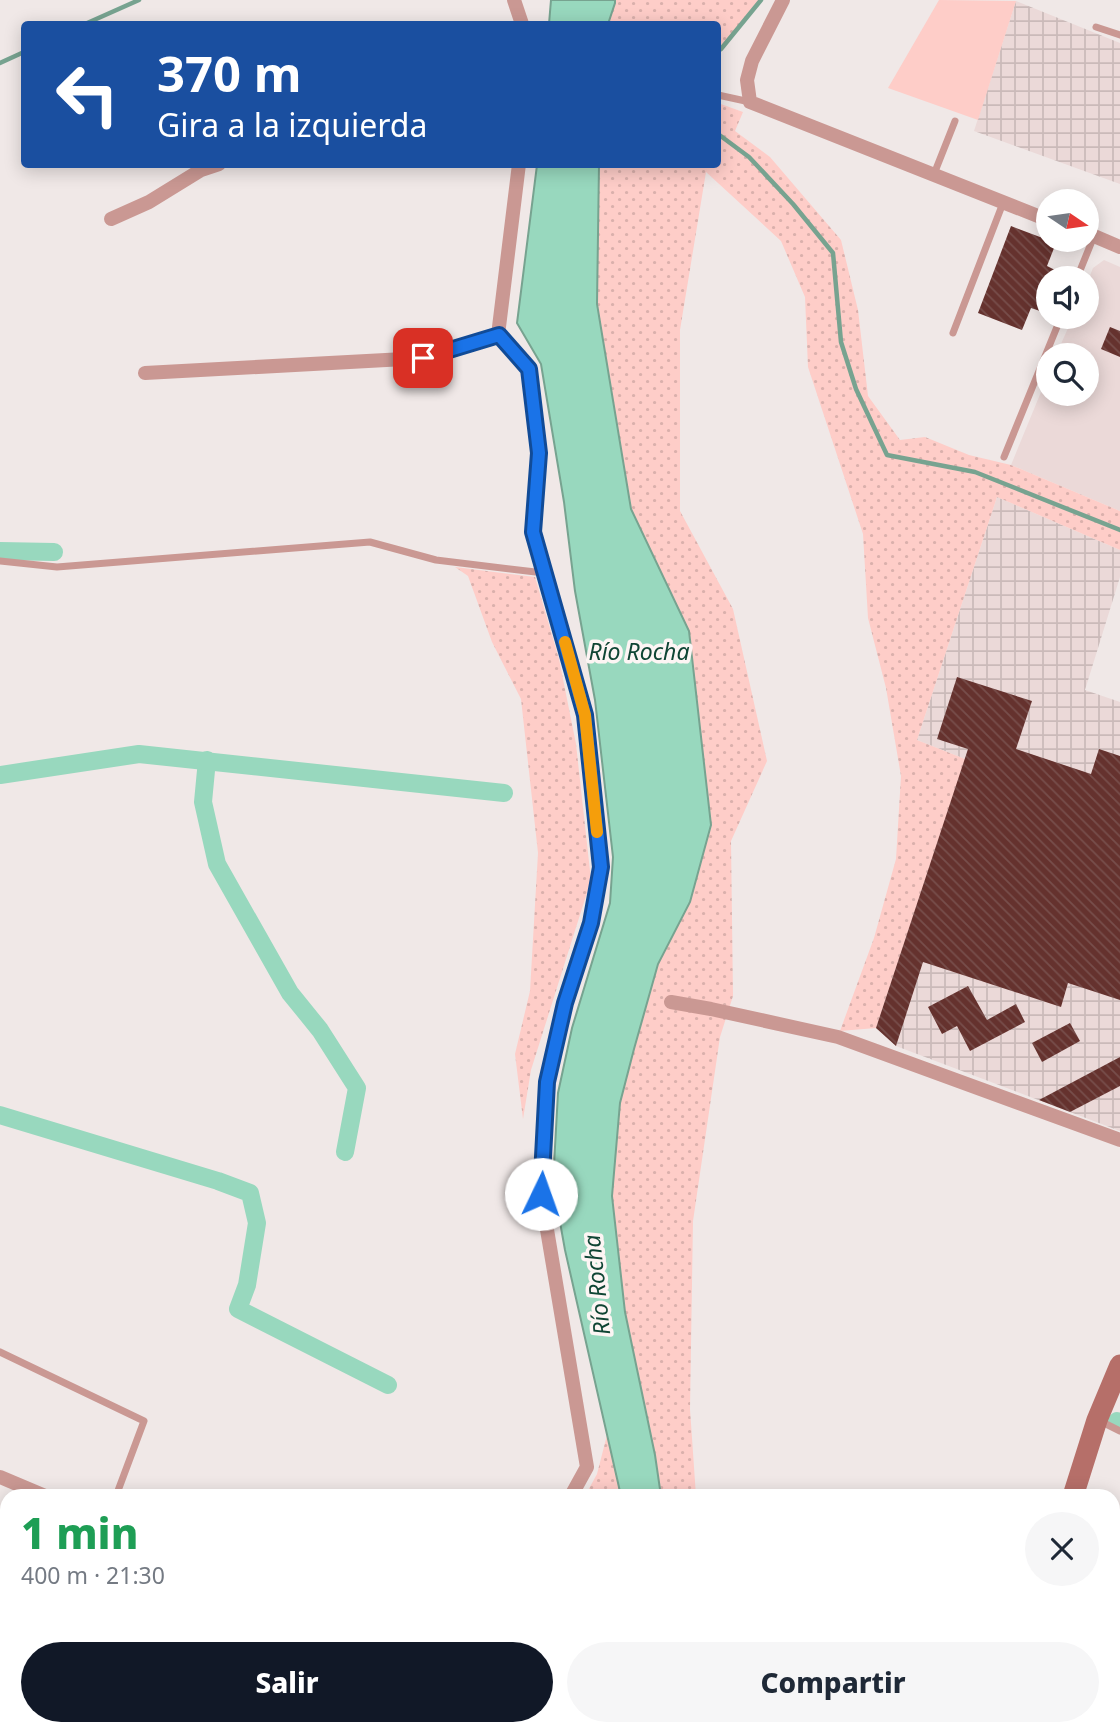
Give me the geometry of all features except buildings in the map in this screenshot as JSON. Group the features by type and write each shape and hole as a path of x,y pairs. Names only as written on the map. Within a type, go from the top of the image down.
{"main road":[{"path":"1075,1489 1097,1420 1120,1365"}],"street":[{"path":"514,0 521,21"},
{"path":"783,0 752,61 747,80 750,102 1036,215"},
{"path":"111,219 149,202 207,168"},
{"path":"519,168 499,335 529,369 539,453 533,532 585,715 601,867 591,923 565,1003 547,1082 541,1194 587,1467 575,1489"},
{"path":"1099,238 1120,247"},
{"path":"145,373 423,358 499,335"},
{"path":"671,1002 838,1037 1120,1140"},
{"path":"0,1477 28,1489"}],"lane":[{"path":"1096,27 1120,36"},
{"path":"721,96 750,102"},
{"path":"934,174 955,121"},
{"path":"953,333 1003,203"},
{"path":"1004,457 1056,329"},
{"path":"0,561 57,567 370,542 436,559 545,573"},
{"path":"0,1352 144,1421 119,1489"},
{"path":"1097,1420 1120,1432"}],"shaded area":[{"path":"615,0 761,0 721,48 721,21 609,21"},
{"path":"939,0 1016,1 978,120 888,88"},
{"path":"1016,1 1120,43 1120,184 974,131"},
{"path":"721,104 743,112 735,131 770,157 841,240 858,310 868,396 900,440 925,437 969,455 1011,465 1120,511 1120,550 997,497 917,740 965,759 876,1028 840,1031 874,938 896,859 901,776 886,688 868,618 863,534 808,367 805,297 781,241 706,172 680,330 680,511 733,609 767,761 731,841 733,996 720,1037 693,1221 690,1409 696,1489 660,1489 625,1312 612,1196 620,1103 634,1049 658,964 690,902 711,825 689,631 631,509 597,304 599,168 721,168"},
{"path":"1104,260 1120,267 1120,511 1011,465 1036,404 1099,406 1099,343 1061,343 1068,329 1099,329 1099,266 1096,266"},
{"path":"997,497 1120,550 1120,577 1085,690 1120,702 1120,1131 896,1046 876,1028 965,759 917,740"},
{"path":"455,567 535,577 559,659 576,744 591,880 531,1070 523,1119 515,1054 530,991 538,853 521,699 492,642 468,576"},
{"path":"607,1435 619,1489 589,1489 597,1474"}],"water":[{"path":"551,0 615,0 609,21 549,21"},
{"name":"Río Rocha","path":"537,168 599,168 597,304 631,509 689,631 711,825 690,902 658,964 634,1049 620,1103 612,1196 625,1312 660,1489 619,1489 565,1250 553,1183 558,1093 572,1028 610,903 613,857 595,700 575,591 564,502 541,364 517,323"}],"waterway":[{"path":"92,21 139,0"},
{"path":"721,49 761,0"},
{"path":"0,63 21,53"},
{"path":"721,136 749,157 793,204 833,253 841,342 856,389 887,455 975,472 1120,530"},
{"path":"0,551 54,552"},
{"path":"0,775 139,754 504,793"},
{"path":"207,760 203,802 217,864 290,993 320,1030 357,1088 345,1152"},
{"path":"0,1115 250,1193 257,1223 247,1285 238,1309 388,1385"}],"slow traffic":[{"path":"565,642 585,715 597,832"}],"route":[{"path":"423,358 499,335 529,369 539,453 533,532 585,715 601,867 591,923 565,1003 547,1082 541,1194"}]}
